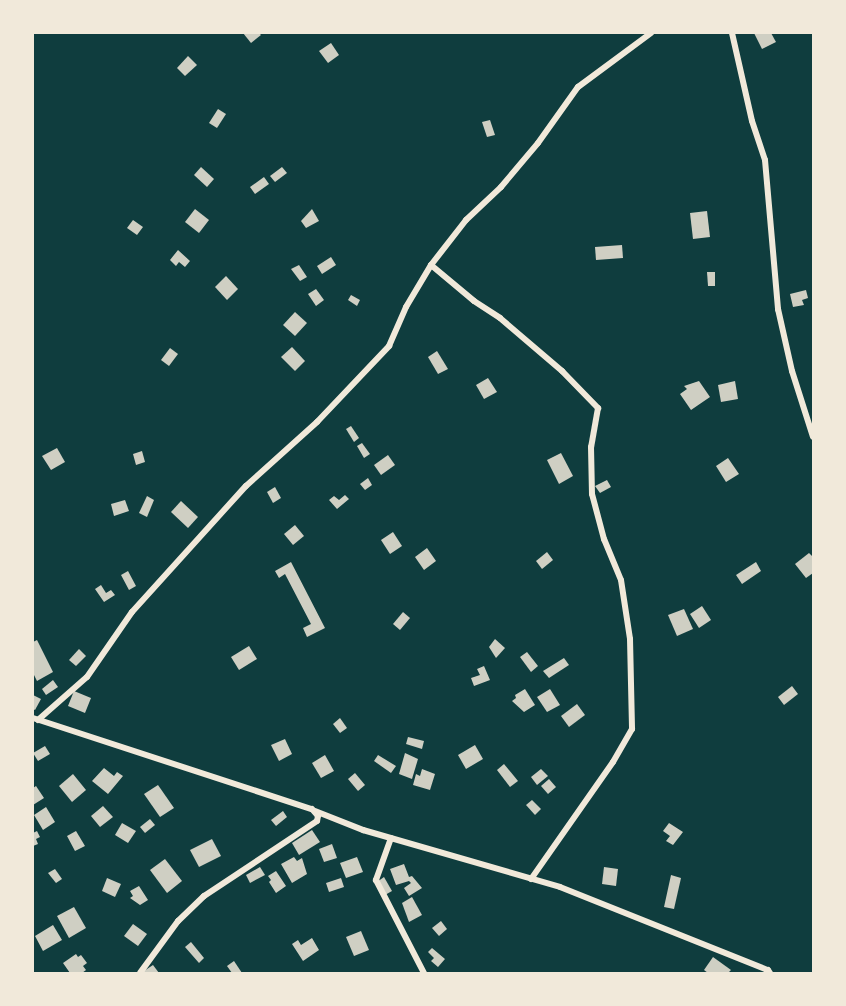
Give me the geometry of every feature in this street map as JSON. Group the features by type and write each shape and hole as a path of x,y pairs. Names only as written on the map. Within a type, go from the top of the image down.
{"street":[{"path":"34,719 87,677 132,612 246,486 317,422 389,346 406,307 431,265 466,220 501,187 538,143 578,87 591,76 620,59 651,33"},
{"path":"732,33 752,121 765,160 778,309 792,371 813,437"},
{"path":"431,265 500,318 562,371 598,408 591,447 592,494 604,539 621,580 630,639 632,729 613,762 531,879"},
{"path":"34,719 312,809 391,838 571,891 768,970 770,973"},
{"path":"140,973 178,921 204,896 266,852 317,821 318,816 312,809"},
{"path":"391,838 376,880 424,973"}],"building":[{"path":"243,33 259,33 261,35 251,43"},
{"path":"754,33 771,33 776,42 762,49"},
{"path":"331,43 339,55 328,63 319,51"},
{"path":"188,56 197,65 185,76 177,68"},
{"path":"218,109 226,114 217,128 209,123"},
{"path":"490,120 495,135 487,137 482,122"},
{"path":"201,167 214,179 207,187 194,175"},
{"path":"282,167 287,173 275,182 270,176"},
{"path":"264,177 269,184 255,194 250,187"},
{"path":"195,209 209,220 199,233 185,222"},
{"path":"312,209 319,221 306,228 301,221"},
{"path":"707,211 710,237 693,239 690,213"},
{"path":"133,220 143,227 137,235 127,228"},
{"path":"622,245 623,258 596,260 595,247"},
{"path":"178,250 190,261 185,267 179,262 176,266 170,260"},
{"path":"331,257 336,265 322,274 317,266"},
{"path":"299,265 307,277 300,281 291,269"},
{"path":"707,272 715,272 715,286 708,286"},
{"path":"226,276 238,289 227,300 215,287"},
{"path":"316,289 324,300 316,306 308,294"},
{"path":"806,290 808,298 802,300 804,305 793,307 790,294"},
{"path":"351,295 360,300 357,306 348,300"},
{"path":"295,312 307,323 295,336 283,325"},
{"path":"292,347 305,361 295,371 281,357"},
{"path":"170,348 178,354 169,366 161,360"},
{"path":"437,351 448,369 438,374 428,357"},
{"path":"488,378 497,392 484,399 476,385"},
{"path":"699,381 710,397 691,410 680,394 687,389 684,386"},
{"path":"735,381 738,399 721,402 718,385"},
{"path":"351,426 359,438 354,442 346,429"},
{"path":"362,443 370,454 364,458 357,446"},
{"path":"57,448 65,462 51,470 42,456"},
{"path":"142,451 145,462 136,465 133,454"},
{"path":"561,453 573,476 559,484 547,460"},
{"path":"388,455 395,465 381,475 374,465"},
{"path":"728,458 739,474 726,482 716,466"},
{"path":"368,478 372,485 365,490 360,484"},
{"path":"607,480 611,487 600,493 595,486"},
{"path":"275,487 281,498 273,503 267,492"},
{"path":"345,495 349,499 337,509 329,500 334,496 339,500"},
{"path":"147,496 154,500 147,517 139,513"},
{"path":"125,500 129,511 114,516 111,504"},
{"path":"181,501 198,517 188,528 171,512"},
{"path":"295,525 304,536 293,545 284,534"},
{"path":"393,532 402,546 390,554 381,540"},
{"path":"427,548 436,561 424,570 415,557"},
{"path":"547,552 553,560 542,569 536,561"},
{"path":"809,553 813,557 813,573 806,578 795,564"},
{"path":"291,562 325,628 307,637 303,628 311,624 285,574 279,578 275,571"},
{"path":"756,562 761,571 742,584 736,575"},
{"path":"128,571 136,586 129,590 121,575"},
{"path":"101,585 106,593 111,590 115,595 104,602 95,589"},
{"path":"702,606 711,620 699,628 690,614"},
{"path":"684,609 693,629 677,636 668,615"},
{"path":"403,612 410,618 400,630 393,624"},
{"path":"495,639 505,648 496,658 489,647"},
{"path":"37,640 53,672 37,681 33,673 33,642"},
{"path":"249,646 257,659 239,670 231,657"},
{"path":"79,649 86,656 76,666 69,660"},
{"path":"527,652 538,666 531,672 520,657"},
{"path":"564,658 569,665 549,678 543,671"},
{"path":"484,666 490,680 474,686 471,678 480,675 477,669"},
{"path":"53,680 58,687 46,695 42,689"},
{"path":"792,686 798,694 784,705 778,697"},
{"path":"525,689 535,705 524,712 512,701 516,698 515,695"},
{"path":"550,689 560,705 547,712 537,697"},
{"path":"74,691 91,698 85,713 68,706"},
{"path":"33,695 41,699 35,710 33,709"},
{"path":"577,704 585,715 569,727 561,716"},
{"path":"340,718 347,728 340,733 333,724"},
{"path":"408,737 424,741 422,749 406,744"},
{"path":"285,739 292,754 279,761 271,745"},
{"path":"475,745 483,759 466,769 458,755"},
{"path":"45,746 50,754 38,761 33,753"},
{"path":"405,753 418,759 412,779 399,774"},
{"path":"325,755 334,771 321,778 312,763"},
{"path":"378,755 396,766 391,773 374,761"},
{"path":"504,764 518,781 510,787 497,770"},
{"path":"104,768 114,776 117,772 123,776 108,794 92,781"},
{"path":"422,769 435,774 430,790 413,785 416,774 420,776"},
{"path":"541,769 548,776 537,785 531,777"},
{"path":"355,773 365,785 358,791 348,779"},
{"path":"73,774 86,790 72,802 59,786"},
{"path":"549,779 556,787 548,794 541,786"},
{"path":"158,785 174,808 160,817 144,794"},
{"path":"36,786 44,798 33,805 33,788"},
{"path":"532,800 541,809 535,815 526,805"},
{"path":"103,806 113,817 100,827 91,816"},
{"path":"46,807 55,822 43,830 34,815"},
{"path":"283,811 287,817 276,826 271,820"},
{"path":"150,819 155,825 145,833 140,827"},
{"path":"122,823 136,831 128,843 115,835"},
{"path":"669,823 683,832 673,845 666,841 670,836 663,831"},
{"path":"312,830 320,842 299,855 292,843"},
{"path":"37,831 40,837 36,839 38,844 33,846 33,833"},
{"path":"76,831 85,846 75,851 67,836"},
{"path":"212,839 221,856 199,867 190,850"},
{"path":"332,844 337,858 324,862 319,849"},
{"path":"294,857 297,861 302,858 307,874 292,883 281,864"},
{"path":"357,857 363,872 346,878 340,863"},
{"path":"165,859 182,881 167,893 150,870"},
{"path":"404,864 409,877 412,876 422,888 409,896 404,888 411,883 409,881 396,885 390,869"},
{"path":"260,867 265,875 250,883 246,875"},
{"path":"604,867 618,869 616,886 602,884"},
{"path":"55,869 62,879 56,883 48,873"},
{"path":"276,871 286,886 276,893 268,876"},
{"path":"671,875 681,878 674,909 664,907"},
{"path":"384,877 392,891 385,895 377,882"},
{"path":"107,878 121,884 115,897 102,891"},
{"path":"341,878 344,887 329,892 326,883"},
{"path":"139,886 148,900 140,905 130,898 133,896 130,891"},
{"path":"412,897 422,915 409,922 402,903"},
{"path":"74,907 86,928 69,938 57,916"},
{"path":"441,921 447,929 439,936 432,928"},
{"path":"133,924 147,934 138,946 124,936"},
{"path":"53,925 62,940 43,951 35,936"},
{"path":"361,931 369,950 354,956 346,937"},
{"path":"312,938 319,950 303,961 292,944 298,940 301,945"},
{"path":"191,942 204,958 199,963 185,947"},
{"path":"432,948 445,959 438,967 431,961 434,958 428,952"},
{"path":"76,954 78,957 81,955 87,963 83,966 86,970 82,973 70,973 63,963"},
{"path":"713,957 731,970 728,973 708,973 704,970"},
{"path":"234,961 242,973 232,973 227,966"},
{"path":"153,965 159,973 141,973"}]}
